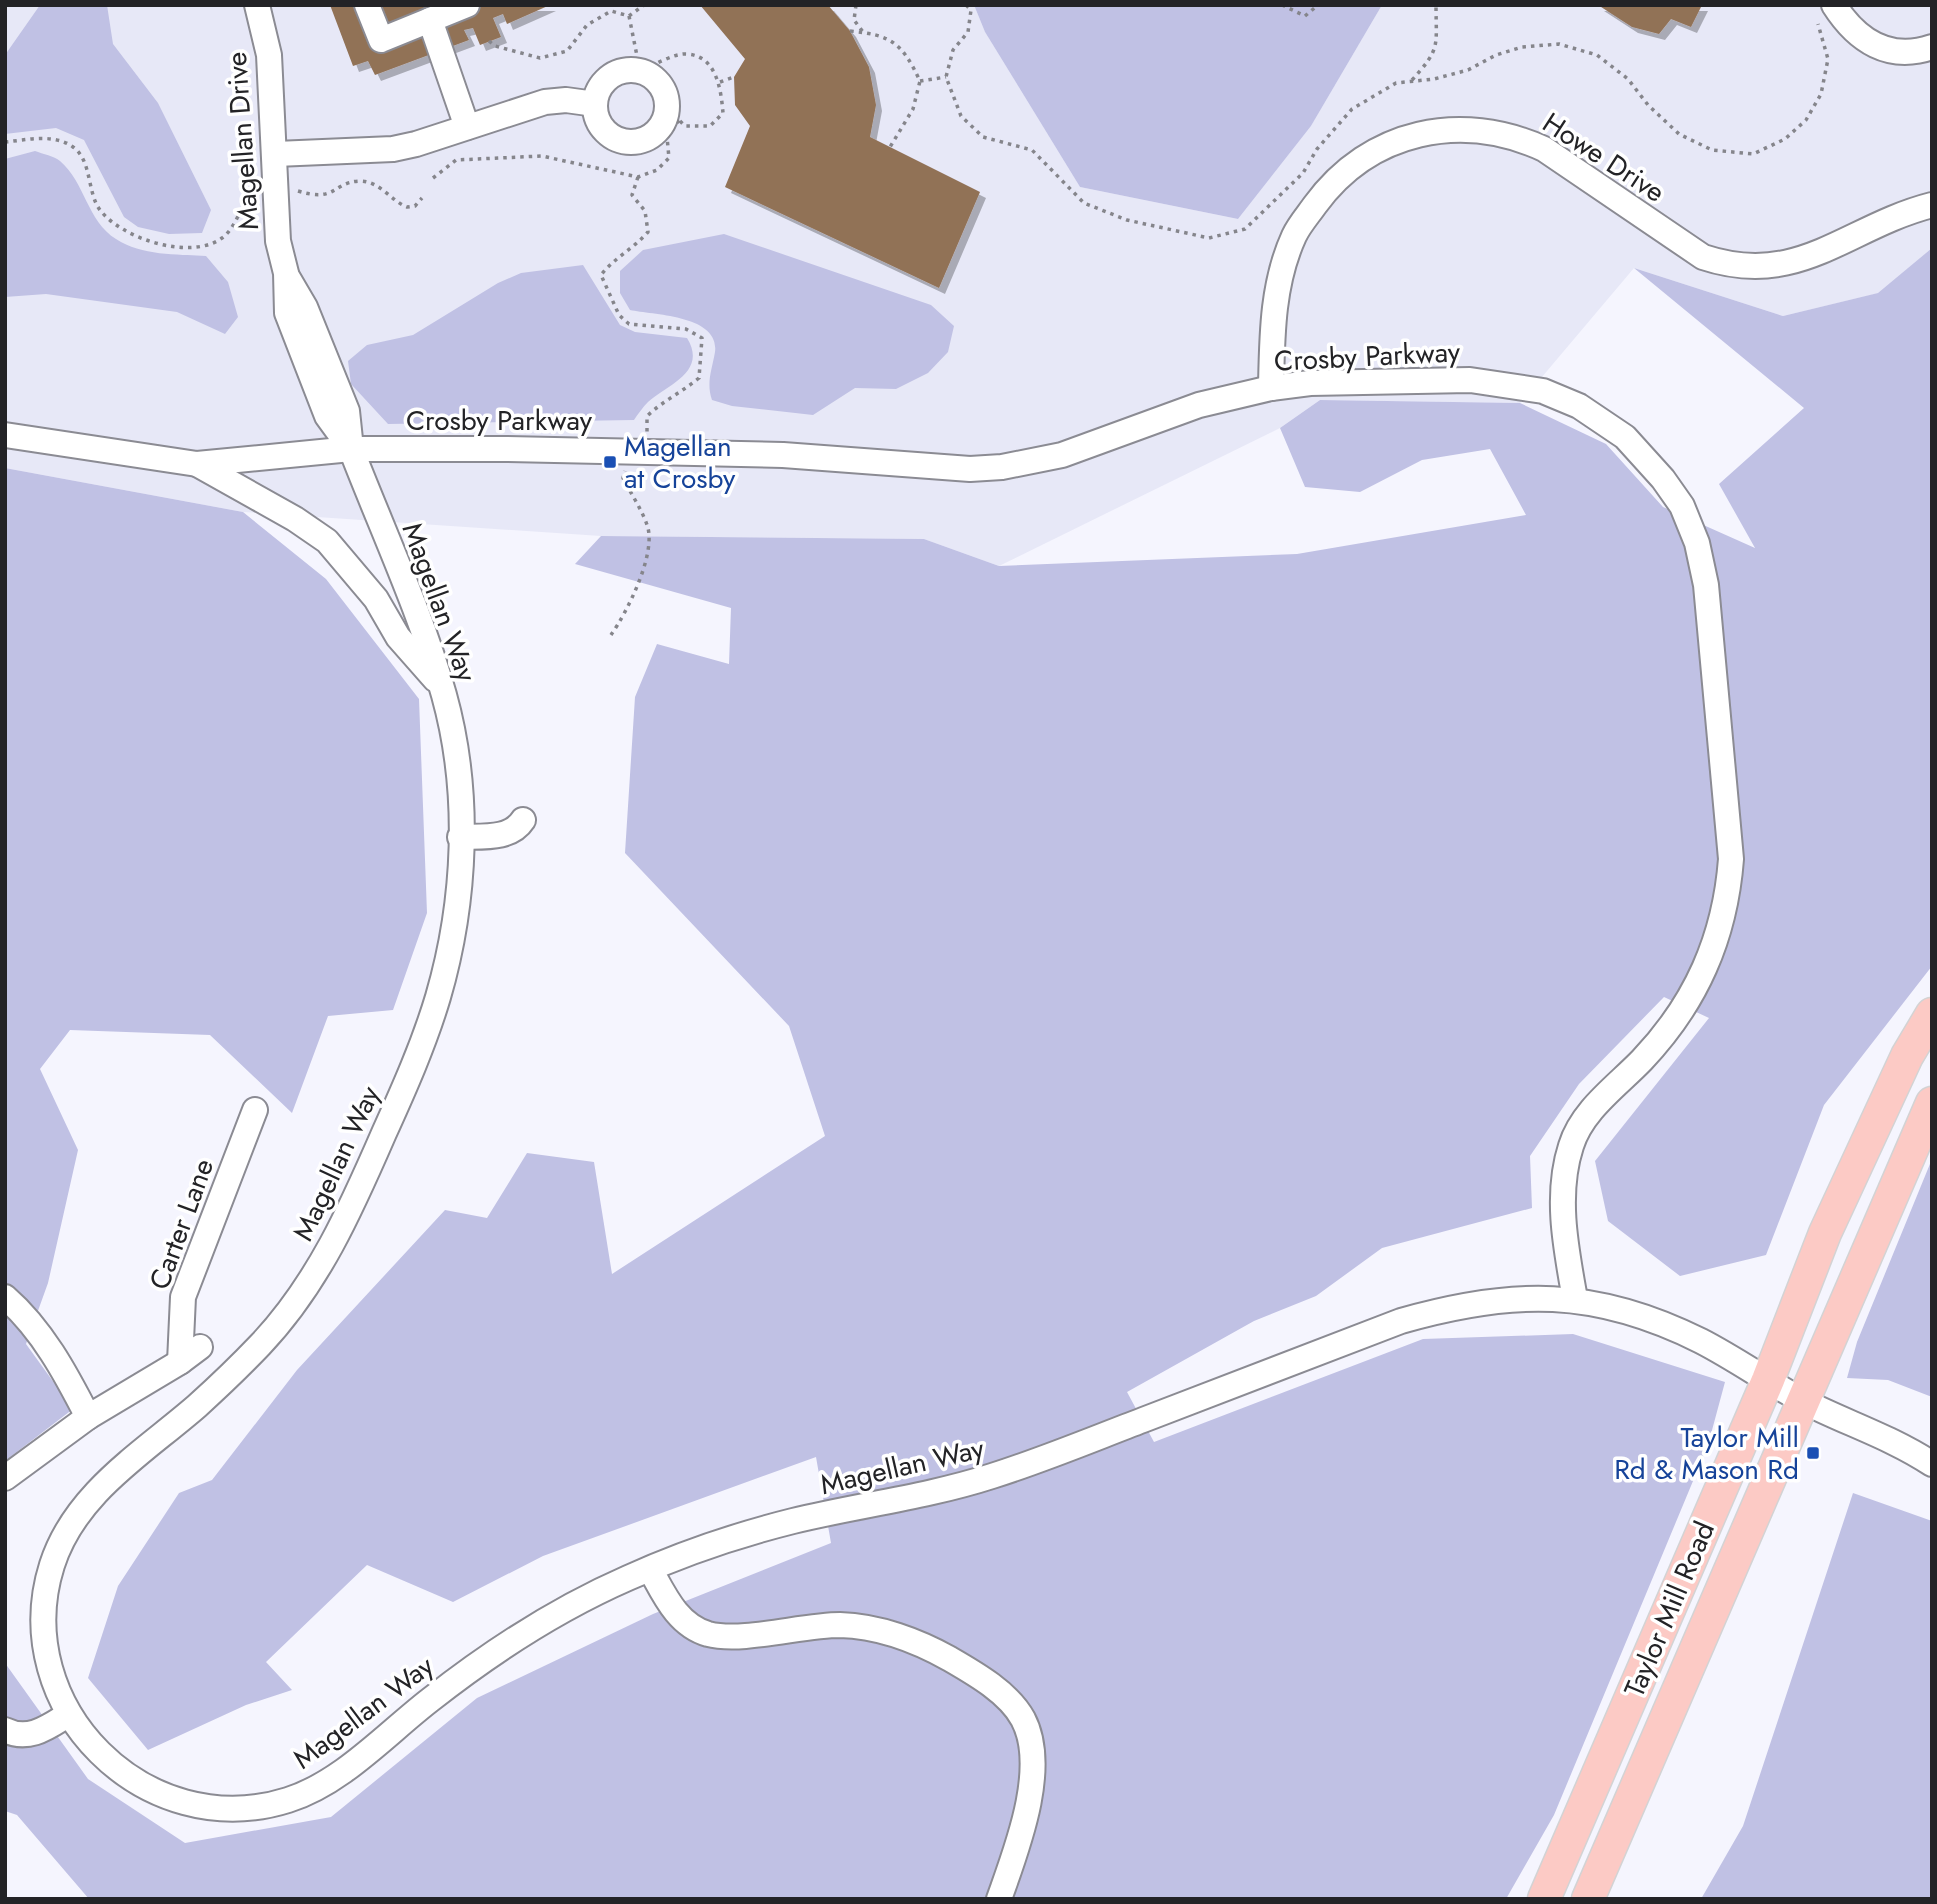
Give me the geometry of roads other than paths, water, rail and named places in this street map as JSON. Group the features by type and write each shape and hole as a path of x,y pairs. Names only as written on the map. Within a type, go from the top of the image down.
{"main road":[{"name":"Taylor Mill Road","path":"1544,1899 1768,1380 1860,1154 1907,1056 1932,1014"},
{"name":"Taylor Mill Road","path":"1588,1899 1932,1103"}],"street":[{"name":"Magellan Drive","path":"257,5 269,55 276,154 278,241 286,273 305,307 347,411 351,449"},
{"path":"367,5 381,40 467,5"},
{"path":"1834,5 1852,30 1881,50 1915,53 1932,47"},
{"path":"430,20 467,127"},
{"path":"619,71 640,71 661,85 673,114 659,130 640,142 629,142 608,134 600,125 595,104 597,93 610,76 619,71"},
{"path":"276,154 393,149 416,145 545,102 566,100 595,104"},
{"name":"Howe Drive","path":"1271,388 1276,294 1295,233 1345,170 1370,153 1401,139 1431,132 1460,130 1516,136 1544,149 1703,257 1727,265 1771,268 1795,262 1908,211 1932,205"},
{"name":"Crosby Parkway","path":"5,435 197,464 351,449 647,450 783,455 930,468 1002,467 1062,455 1199,405 1271,388 1310,383 1471,380 1543,391 1590,412 1625,437 1663,479 1682,506 1697,543 1706,585 1731,859 1728,896 1720,932 1697,987 1678,1018 1598,1102 1572,1143 1564,1171 1563,1211 1575,1299"},
{"name":"Magellan Way","path":"351,449 442,687 458,768 460,837 456,916 438,999 397,1104 333,1245 295,1304 272,1333 197,1406 96,1492 66,1531 52,1562 43,1618 48,1667 69,1714 102,1757 121,1773 180,1801 225,1809 286,1801 323,1783 352,1764 485,1658 554,1615 650,1569 759,1530 991,1477 1412,1317 1490,1301 1531,1297 1575,1299 1612,1306 1700,1341 1803,1401 1905,1446 1932,1464"},
{"path":"197,464 284,512 327,541 376,599 398,637 442,687"},
{"path":"460,837 498,836 517,829 523,820"},
{"name":"Carter Lane","path":"180,1362 183,1297 255,1110"},
{"path":"5,1297 27,1318 66,1373 88,1417"},
{"path":"5,1478 88,1417 180,1362 200,1347"},
{"path":"650,1569 681,1618 709,1634 727,1635 839,1625 878,1630 933,1650 975,1673 1011,1703 1023,1719 1029,1735 1031,1794 1020,1839 999,1899"},
{"path":"5,1730 24,1736 37,1733 69,1714"}],"place":[{"name":"Magellan at Crosby","path":"610,462"},
{"name":"Taylor Mill Rd & Mason Rd","path":"1813,1453"}]}
